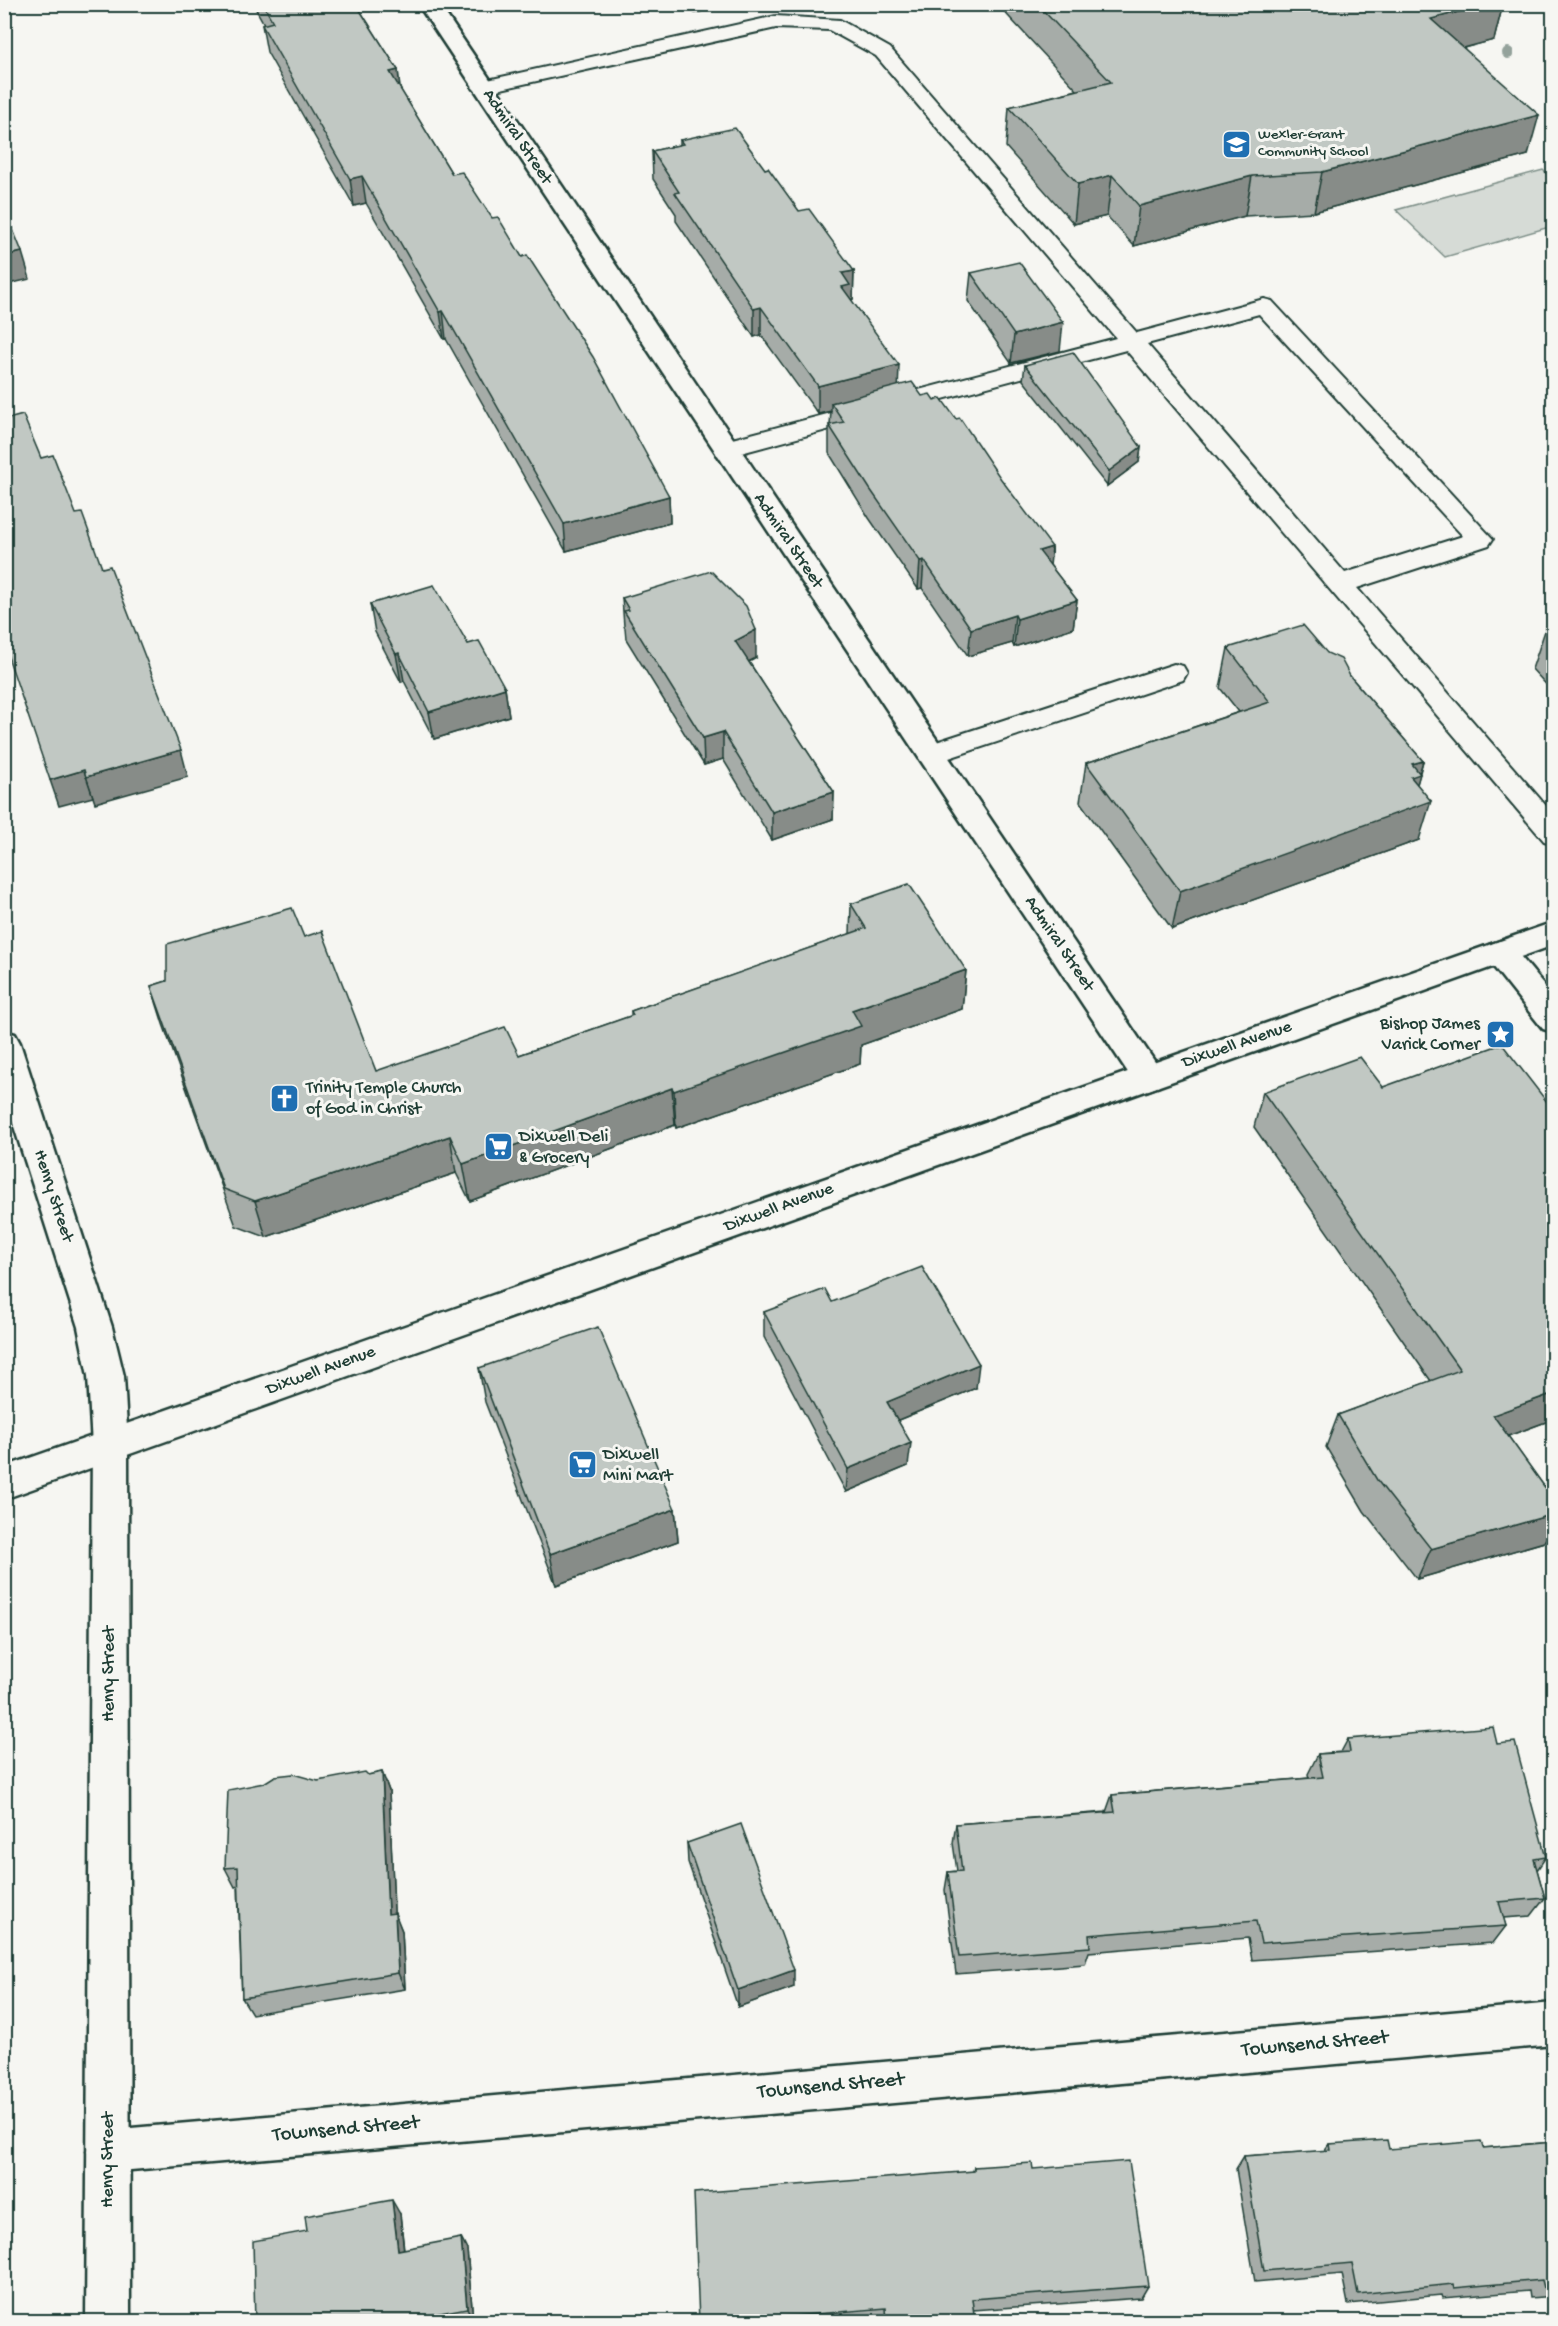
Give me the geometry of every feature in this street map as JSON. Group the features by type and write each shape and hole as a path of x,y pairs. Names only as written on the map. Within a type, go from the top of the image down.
{"street":[{"name":"Admiral Street","path":"428,4 1148,1077"},
{"name":"Dixwell Avenue","path":"4,1483 1554,933"},
{"path":"1500,953 1554,1020"},
{"name":"Henry Street","path":"4,1043 95,1327 106,1376 110,1446 108,2322"},
{"name":"Townsend Street","path":"108,2151 1554,2024"}],"lane":[{"path":"483,87 776,22 833,24 884,52 1554,834"},
{"path":"726,449 1264,306 1480,539 1340,584"},
{"path":"931,754 1174,673"}],"shaded area":[{"path":"1543,170 1553,179 1553,226 1445,257 1396,210"}],"building":[{"path":"263,4 356,4 398,70 390,72 452,174 462,172 492,218 498,217 522,257 527,255 593,357 669,496 564,524 443,311 440,312 362,176 350,179 262,25 273,22"},
{"path":"1037,4 1489,4 1431,19 1539,115 1322,172 1252,176 1139,206 1112,175 1078,184 1009,107 1111,82"},
{"path":"735,128 799,211 809,209 854,271 842,273 850,285 842,287 899,365 818,386 761,307 754,309 675,193 679,192 652,151 683,144 680,140"},
{"path":"4,207 22,252 4,256"},
{"path":"1019,262 1063,322 1014,335 971,273"},
{"path":"1073,352 1141,447 1109,471 1025,365"},
{"path":"912,382 922,396 930,394 934,400 941,398 956,419 960,418 1001,479 1052,547 1039,551 1077,600 1017,619 1015,615 971,629 924,560 920,561 829,425 844,422 831,403"},
{"path":"23,415 41,458 53,455 76,514 82,513 102,568 110,566 181,750 86,777 84,770 50,780 4,645 4,420"},
{"path":"711,571 746,606 756,630 735,641 834,792 772,812 723,732 703,738 624,611 629,610 622,598"},
{"path":"434,585 468,644 479,641 505,688 429,712 399,653 396,654 370,604"},
{"path":"1303,625 1327,653 1341,659 1350,676 1423,761 1412,764 1420,774 1411,777 1431,801 1180,891 1086,763 1270,702 1228,648"},
{"path":"909,884 966,970 852,1010 861,1026 674,1091 672,1088 463,1164 450,1136 255,1201 224,1189 151,986 167,981 167,944 292,908 304,937 322,931 376,1071 505,1027 519,1055 633,1015 631,1011 866,928 851,904"},
{"path":"1502,1044 1554,1111 1554,1393 1493,1415 1554,1500 1554,1514 1431,1549 1377,1480 1338,1415 1460,1370 1263,1092 1360,1057 1383,1087"},
{"path":"922,1267 979,1364 887,1402 911,1443 848,1469 764,1312 825,1289 832,1302"},
{"path":"598,1327 675,1509 550,1554 479,1368"},
{"path":"1493,1727 1497,1744 1515,1742 1546,1857 1534,1859 1545,1898 1499,1902 1506,1926 1261,1943 1256,1921 1089,1935 1090,1947 959,1957 948,1872 962,1871 956,1824 1115,1812 1112,1795 1323,1777 1318,1754 1350,1752 1348,1739"},
{"path":"365,1772 368,1775 382,1772 388,1914 395,1913 398,1973 242,1998 238,1867 225,1868 228,1790 264,1783 275,1776 293,1774 318,1781"},
{"path":"741,1824 794,1970 738,1990 687,1843"},
{"path":"1387,2140 1389,2149 1481,2141 1483,2148 1554,2142 1554,2287 1544,2288 1542,2280 1454,2288 1453,2284 1358,2294 1352,2263 1264,2271 1244,2156 1330,2150 1329,2144"},
{"path":"1129,2161 1148,2286 972,2299 975,2322 887,2322 886,2308 699,2322 694,2193 974,2171 974,2167 1032,2163 1033,2169"},
{"path":"392,2200 398,2250 461,2238 467,2308 429,2315 430,2322 255,2322 253,2241 307,2231 305,2216"}],"place":[{"name":"Wexler-Grant Community School","path":"1237,144"},
{"name":"Bishop James Varick Corner","path":"1501,1034"},
{"name":"Trinity Temple Church of God in Christ","path":"285,1098"},
{"name":"Dixwell Deli & Grocery","path":"498,1147"},
{"name":"Dixwell Mini Mart","path":"582,1465"}]}
